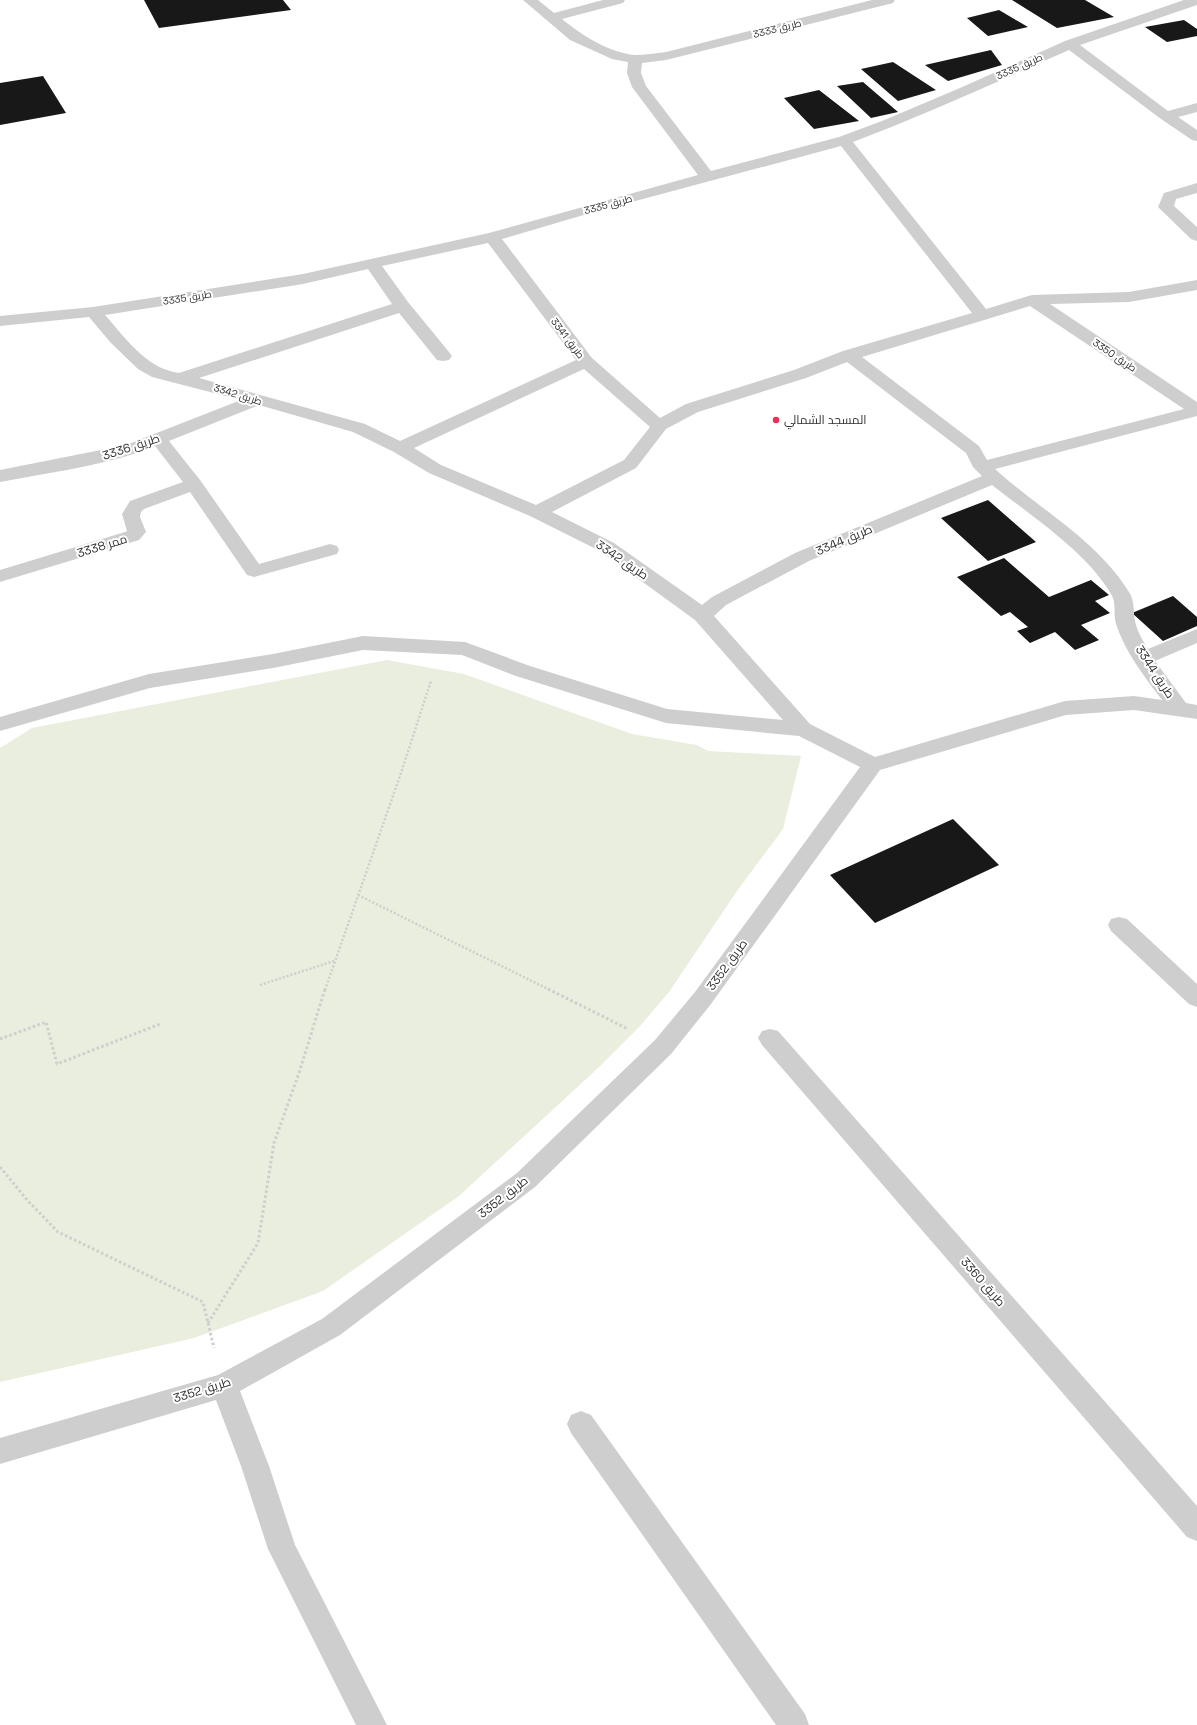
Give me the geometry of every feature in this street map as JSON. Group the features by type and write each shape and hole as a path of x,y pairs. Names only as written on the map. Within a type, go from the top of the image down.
{"street":[{"name":"طريق 3333","path":"530,0 575,37 617,56 635,59 666,56 888,0"},
{"path":"552,18 618,0"},
{"name":"طريق 3335","path":"0,321 93,312 303,279 492,237 581,211 844,140 887,124 965,91 1070,44 1197,0"},
{"path":"1070,44 1166,116 1197,137"},
{"path":"635,59 634,73 639,87 708,177"},
{"path":"1166,116 1197,107"},
{"path":"844,140 982,315"},
{"path":"1197,188 1169,196 1166,207 1197,236"},
{"name":"طريق 3341","path":"492,237 586,362 659,426"},
{"path":"372,263 402,306 444,356"},
{"path":"537,512 630,464 659,426 692,408 800,374 849,355 1032,300 1129,297 1197,284"},
{"name":"طريق 3350","path":"1032,300 1197,411"},
{"path":"180,378 402,306"},
{"name":"طريق 3342","path":"93,312 117,339 144,364 158,373 204,384 359,428 400,448 435,469 537,512 606,547 702,616 803,729"},
{"name":"طريق 3344","path":"849,355 973,450 988,472 1076,543 1104,570 1122,596 1126,624 1143,659 1188,711"},
{"path":"400,448 586,362"},
{"name":"طريق 3336","path":"0,476 99,457 132,449 256,400"},
{"name":"طريق 3344","path":"702,616 719,601 802,557 988,472 1197,411"},
{"path":"158,439 194,484 254,571 330,550"},
{"name":"ممر 3338","path":"0,576 132,536 137,532 130,515 132,509 137,505 194,484"},
{"path":"1143,659 1197,635"},
{"path":"2,722 149,681 273,661 363,643 465,648 523,671 666,716 803,729 873,765 1065,708 1134,703 1188,711"},
{"name":"طريق 3352","path":"0,1451 224,1386 331,1327 526,1180 663,1046 703,998 873,765"},
{"path":"1119,925 1197,998"},
{"name":"طريق 3360","path":"770,1038 1197,1527"},
{"path":"224,1386 255,1466 282,1549 372,1725"},
{"path":"581,1424 794,1725"}],"path":[{"path":"208,1323 258,1243 274,1142 299,1073 335,961 402,773 442,647"},
{"path":"358,895 663,1046"},
{"path":"260,985 335,961"},
{"path":"0,1039 46,1022 57,1064 160,1024"},
{"path":"0,1167 28,1202 58,1232 203,1302 224,1386"}],"green space":[{"path":"387,660 464,674 632,734 697,745 708,751 801,756 783,829 737,891 669,992 640,1026 597,1069 459,1196 323,1291 194,1338 0,1382 0,748 32,728"}],"building":[{"path":"144,0 283,0 291,10 159,28"},
{"path":"1012,0 1085,0 1114,17 1057,28"},
{"path":"999,10 1028,27 988,36 967,18"},
{"path":"1184,20 1197,29 1197,36 1167,42 1145,27"},
{"path":"991,50 1002,65 948,81 925,65"},
{"path":"893,62 936,90 898,101 861,69"},
{"path":"43,76 66,113 0,125 0,83"},
{"path":"863,82 898,112 871,118 837,86"},
{"path":"819,90 859,121 814,129 784,98"},
{"path":"988,500 1036,542 988,561 941,518"},
{"path":"1004,558 1049,597 1091,580 1109,595 1095,601 1110,613 1081,625 1099,640 1075,650 1055,632 1030,643 1017,631 1028,627 1010,612 1001,616 957,577"},
{"path":"1173,596 1197,617 1197,626 1163,641 1132,613"},
{"path":"953,819 999,865 875,923 830,875"}],"place":[{"name":"المسجد الشمالي","path":"776,420"}]}
